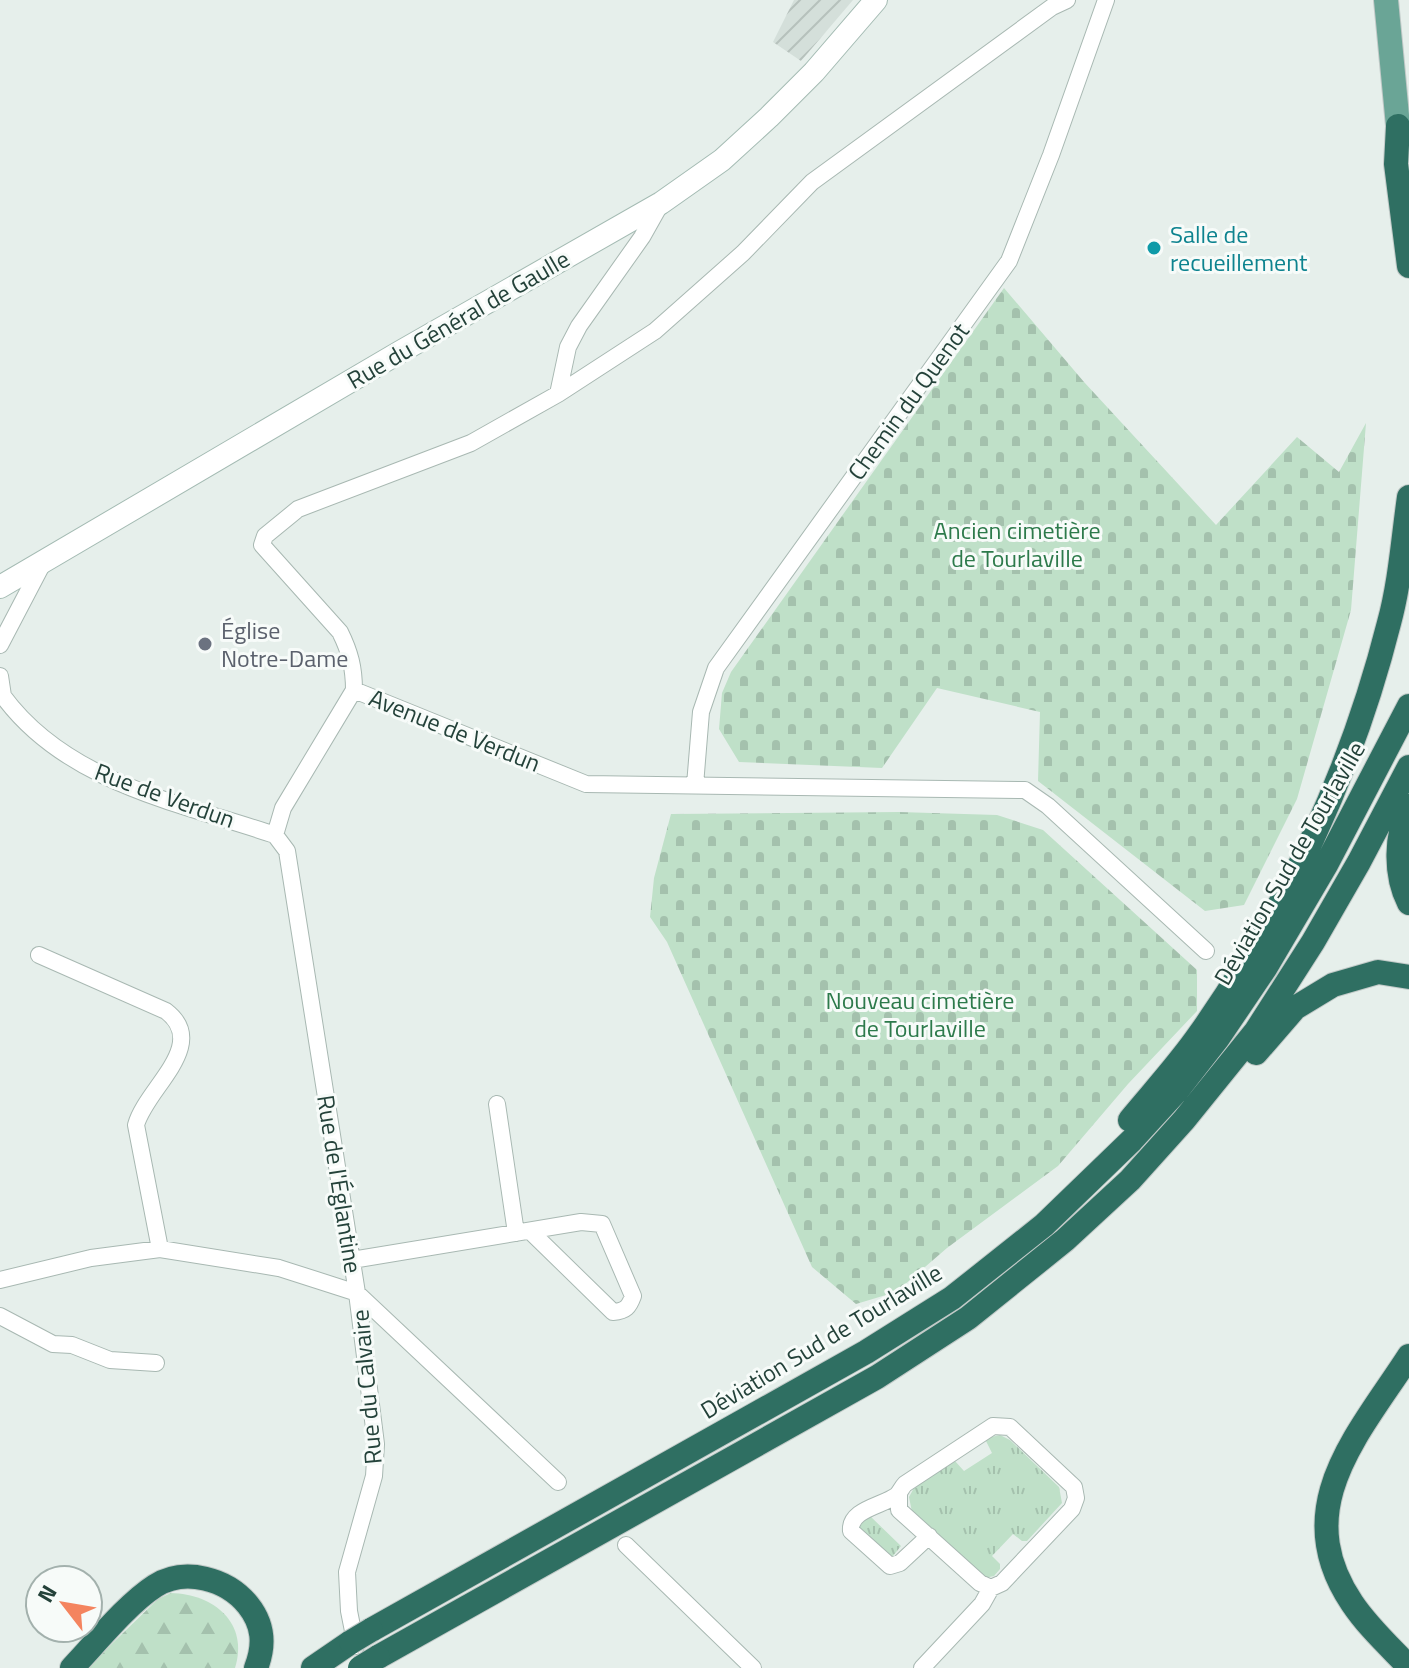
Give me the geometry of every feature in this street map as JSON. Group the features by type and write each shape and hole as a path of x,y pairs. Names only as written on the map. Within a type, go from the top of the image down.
{"highway":[{"path":"1398,126 1409,164"},
{"path":"1398,126 1396,164 1409,266"},
{"path":"1089,1183 1121,1131 1198,1037 1276,912 1316,831 1350,748 1390,622 1409,497"},
{"name":"Déviation Sud de Tourlaville","path":"313,1668 361,1636 866,1352 952,1298 1044,1225 1175,1093 1218,1038 1266,967 1326,865 1409,706"},
{"path":"366,1664 877,1377 968,1318 1065,1240 1130,1180 1184,1120 1256,1031 1359,862 1409,767"},
{"path":"1409,806 1401,824 1398,864 1402,890 1409,903"},
{"path":"1184,1120 1258,1051 1295,1008 1333,985 1378,972 1409,977"},
{"path":"1409,1356 1342,1460 1327,1502 1327,1525 1334,1565 1347,1595 1409,1667"},
{"path":"72,1668 156,1585 181,1577 201,1577 237,1592 259,1621 263,1639 256,1668"}],"main road":[{"name":"Rue du Général de Gaulle","path":"0,587 661,203 722,160 769,117 814,72 876,0"},
{"path":"1386,0 1398,126"}],"street":[{"path":"558,394 655,331 743,253 812,182 1052,7 1067,0"},
{"name":"Chemin du Quenot","path":"695,785 701,712 716,668 1009,261 1051,155 1101,1"},
{"path":"558,394 568,347 579,326 642,237 661,203"},
{"name":"Avenue de Verdun","path":"558,394 471,443 298,509 265,536 262,545 340,632 354,669 354,690 586,784 695,785"},
{"path":"0,645 44,561"},
{"path":"0,676 1,696"},
{"path":"275,835 283,808 354,690"},
{"name":"Rue de Verdun","path":"1,696 18,716 57,749 112,781 275,835"},
{"path":"695,785 1025,790 1048,806 1206,951"},
{"name":"Rue de l'Églantine","path":"275,835 287,851 357,1293 558,1482"},
{"path":"39,955 166,1011 176,1019 181,1029 183,1041 179,1054 140,1111 136,1125 160,1249"},
{"path":"352,1260 523,1232 581,1222 602,1224 633,1296 629,1306 623,1311 613,1312 523,1232 497,1104"},
{"path":"0,1280 91,1258 160,1249 279,1268 357,1293"},
{"name":"Rue du Calvaire","path":"357,1293 376,1444 374,1476 347,1572 349,1611 366,1664"},
{"path":"0,1316 53,1344 72,1345 110,1360 156,1363"},
{"path":"922,1668 982,1604 991,1588 1002,1583 1072,1509 1076,1498 1074,1487 1010,1427 998,1425 987,1429 905,1484 899,1494 899,1510 980,1583 991,1588"},
{"path":"899,1494 854,1517 851,1531 890,1566 900,1563 929,1536"},
{"path":"626,1545 753,1668"}],"shaded area":[{"path":"794,0 853,0 801,61 773,42"}],"green space":[{"name":"Ancien cimetière de Tourlaville","path":"1004,288 1084,382 1216,525 1297,437 1339,472 1366,423 1351,610 1297,799 1244,905 1205,911 1038,781 1040,712 937,688 882,768 739,762 719,729 722,693 731,672"},
{"name":"Nouveau cimetière de Tourlaville","path":"899,812 997,815 1043,830 1197,970 1197,1011 1128,1084 1058,1166 947,1248 896,1292 856,1304 812,1267 667,942 650,917 654,878 671,814"},
{"path":"1000,1435 1010,1440 1059,1487 1062,1503 1027,1541 1013,1534 992,1556 1000,1564 1000,1569 994,1576 985,1578 912,1512 909,1497 915,1486 955,1461 964,1471 992,1453 986,1441"},
{"path":"870,1516 901,1546 893,1556 889,1558 856,1525"},
{"path":"171,1593 201,1599 224,1614 237,1637 235,1668 87,1668 158,1599"}],"place":[{"name":"Salle de recueillement","path":"1154,248"},
{"name":"Église Notre-Dame","path":"205,644"}]}
